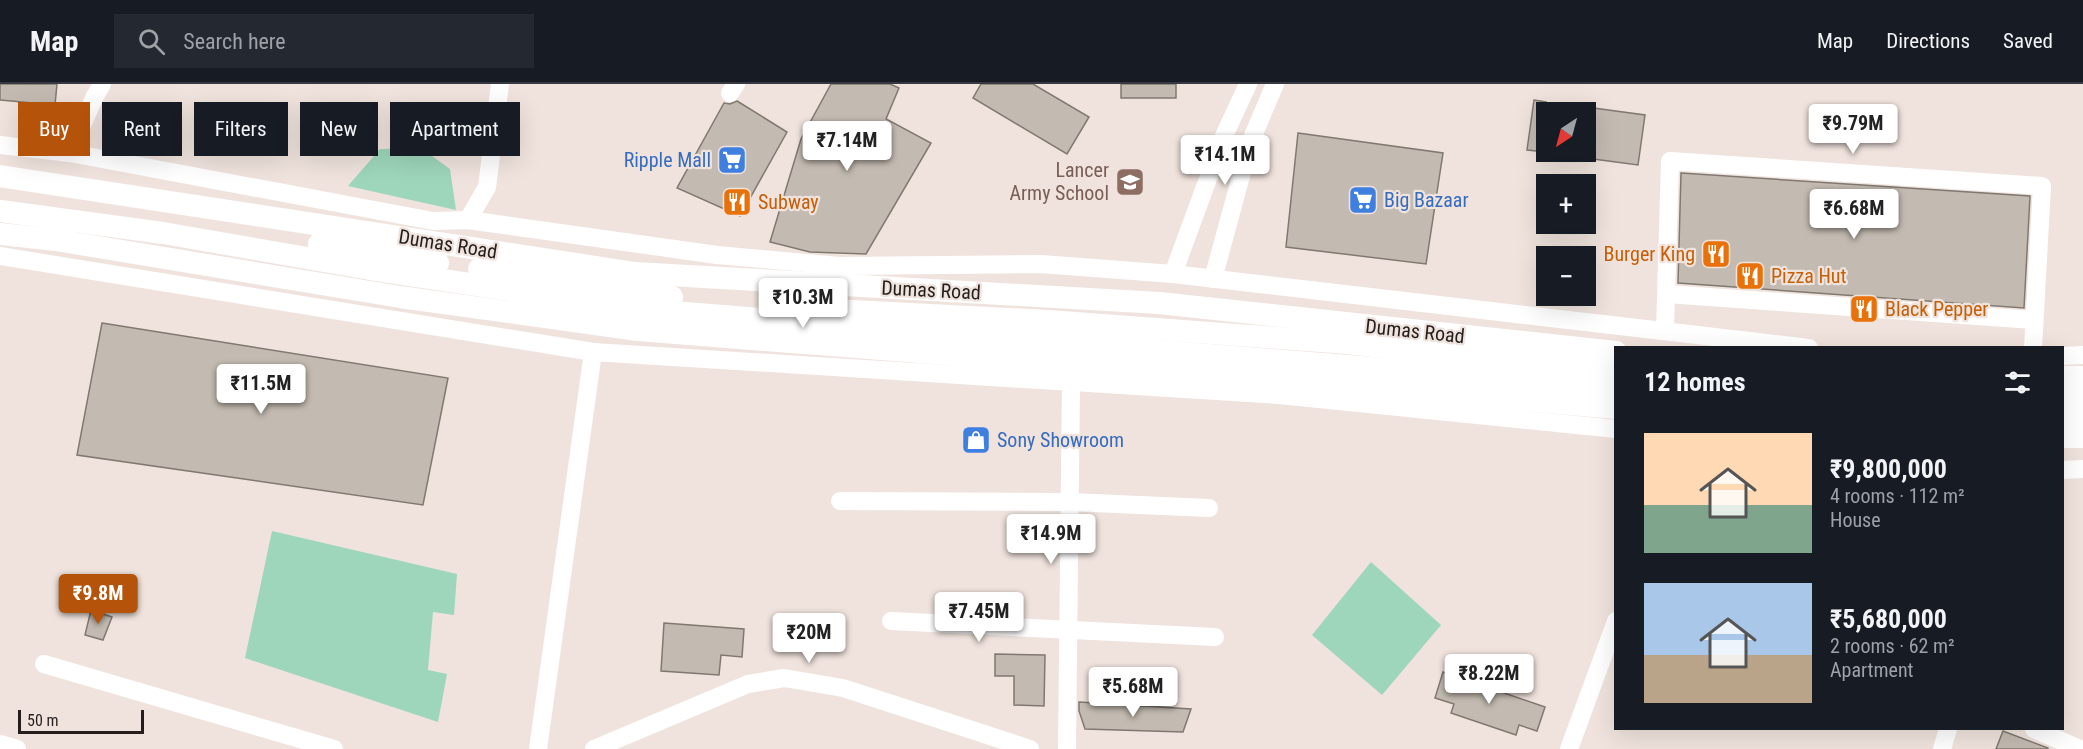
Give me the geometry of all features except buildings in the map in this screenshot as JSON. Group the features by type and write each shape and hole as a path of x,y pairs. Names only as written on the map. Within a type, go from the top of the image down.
{"main road":[{"name":"Dumas Road","path":"0,176 635,273 1159,303 1614,352"},
{"path":"0,197 139,215 655,296 803,308 1048,321 1335,342 1614,372"},
{"path":"0,211 163,233 635,309 1397,370 1614,392"},
{"path":"0,234 56,240 400,297 638,330 1614,408"},
{"path":"2064,377 2083,377"},
{"path":"2064,398 2083,398"},
{"path":"2064,416 2083,416"},
{"path":"2064,437 2083,437"}],"street":[{"path":"90,107 102,84"},
{"path":"468,220 487,187 500,84"},
{"path":"1173,274 1223,138 1248,84"},
{"path":"1213,279 1250,143 1275,84"},
{"path":"0,146 18,148"},
{"path":"86,156 433,220 468,220 717,255 839,266 1041,264 1173,274 1792,346"},
{"path":"1665,331 1670,161 2042,186 2033,346"},
{"path":"0,256 593,351 1279,395 1614,429"},
{"path":"1667,294 2034,320"},
{"path":"538,749 593,351"},
{"path":"2064,356 2083,355"},
{"path":"1067,749 1071,382"},
{"path":"2064,470 2083,469"},
{"path":"840,501 1070,502 1209,508"},
{"path":"891,621 1215,637"},
{"path":"1569,749 1614,626"},
{"path":"44,664 334,749"},
{"path":"594,749 748,684 784,678 843,688 1030,749"},
{"path":"1942,749 1948,730"},
{"path":"2036,730 2080,749"},
{"path":"0,744 16,749"}],"green space":[{"path":"380,149 390,149 390,156 432,156 450,169 456,210 348,186 374,156 378,156"},
{"path":"272,531 457,574 454,615 433,612 428,670 447,674 438,722 245,658"},
{"path":"1371,562 1441,625 1382,695 1312,635"}],"place":[{"name":"Ripple Mall","path":"732,160"},
{"name":"Lancer Army School","path":"1130,182"},
{"name":"Big Bazaar","path":"1363,200"},
{"name":"Subway","path":"737,202"},
{"name":"Burger King","path":"1716,254"},
{"name":"Pizza Hut","path":"1750,276"},
{"name":"Black Pepper","path":"1864,309"},
{"name":"Sony Showroom","path":"976,440"}]}
